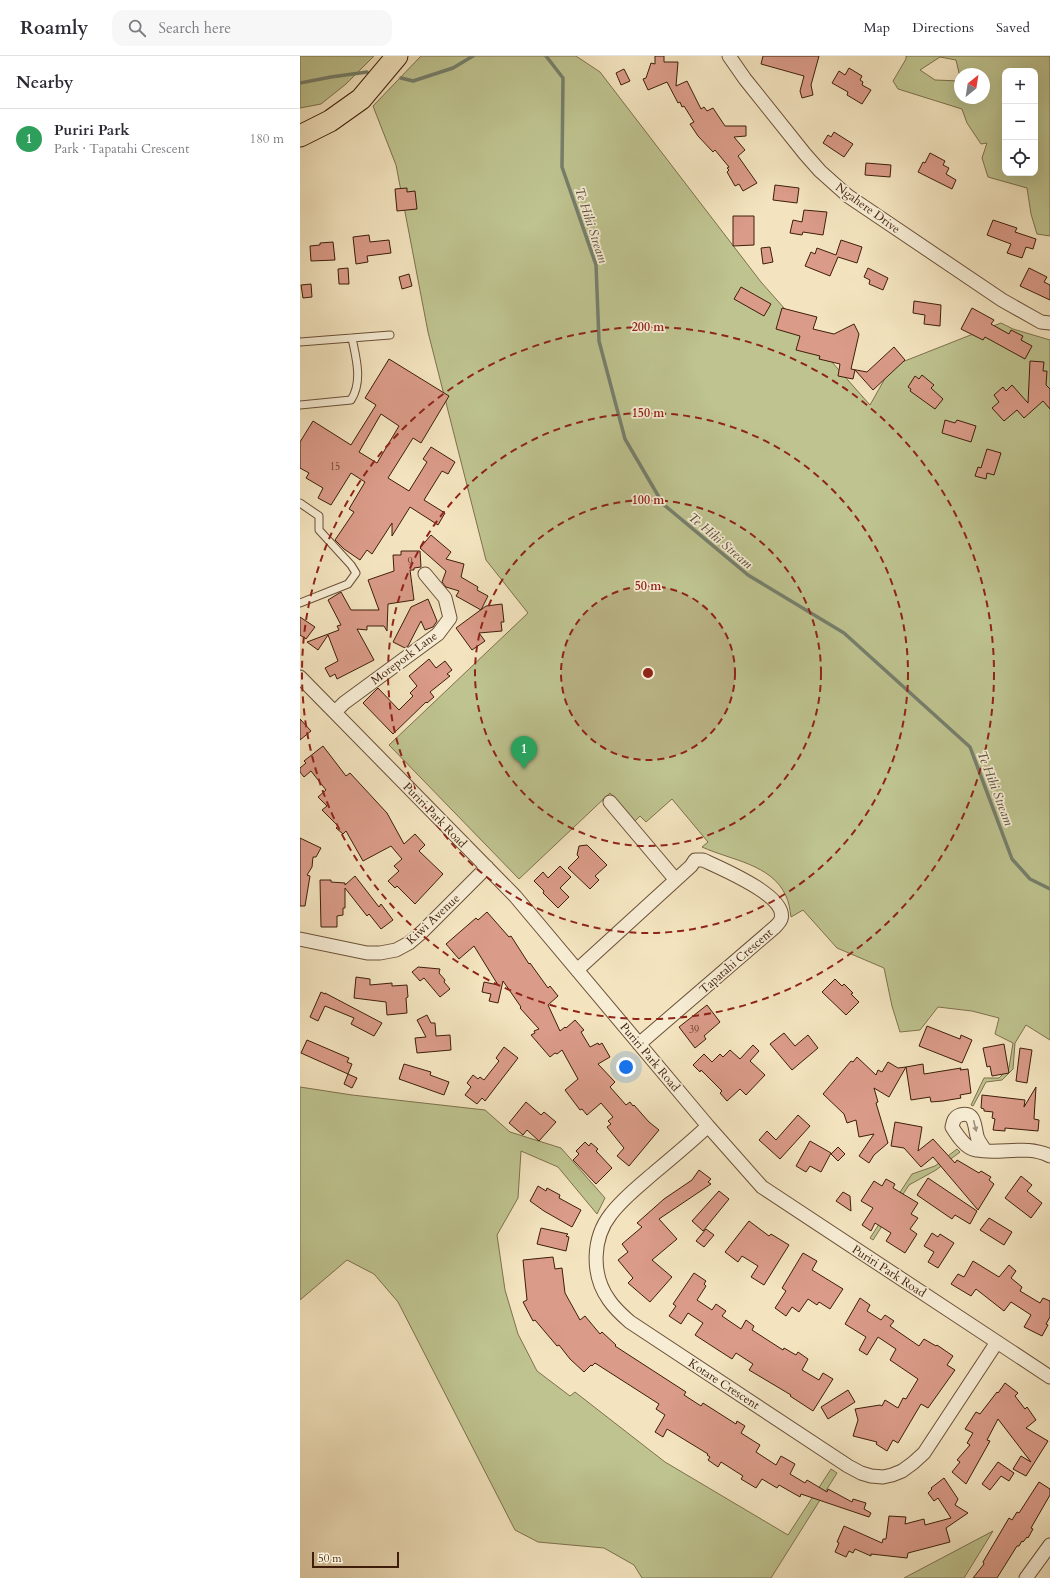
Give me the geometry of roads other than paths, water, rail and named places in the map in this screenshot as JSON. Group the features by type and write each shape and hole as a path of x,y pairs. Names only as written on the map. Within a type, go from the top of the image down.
{"main road":[{"path":"300,136 330,121 361,99 397,56"}],"street":[{"name":"Ngahere Drive","path":"729,56 744,79 805,154 834,184 848,196 984,288 1045,322 1050,334"},
{"name":"Morepork Lane","path":"335,712 344,703 438,634 450,618 445,598 425,574"},
{"name":"Puriri Park Road","path":"300,677 515,896 708,1126 762,1187 1050,1377"},
{"path":"610,802 675,879"},
{"name":"Tapatahi Crescent","path":"577,970 695,860 703,860 756,886 776,903 780,911 781,919 775,927 639,1044"},
{"name":"Kiwi Avenue","path":"300,939 367,953 380,953 396,950 409,943 422,932 486,867"},
{"name":"Kotare Crescent","path":"708,1126 619,1203 603,1226 598,1240 596,1255 597,1269 601,1284 608,1299 630,1322 848,1466 861,1473 883,1477 902,1471 924,1453 997,1342"},
{"path":"985,1150 1030,1150 1050,1156"},
{"path":"1026,1578 1050,1545"}],"lane":[{"path":"300,342 390,335"},
{"path":"300,405 351,400 357,388 358,373 352,338"},
{"path":"300,503 319,516 320,530 351,565 356,573 348,584 300,603"}],"waterway":[{"name":"Te Hihi Stream","path":"401,78 413,81 453,68 473,56"},
{"name":"Te Hihi Stream","path":"546,56 563,78 562,167 596,265 599,341 625,439 663,504 748,575 844,633 970,747 1012,859 1030,879 1050,889"},
{"name":"Te Hihi Stream","path":"300,83 367,72"}],"place":[{"name":"Puriri Park","path":"524,769"}]}
